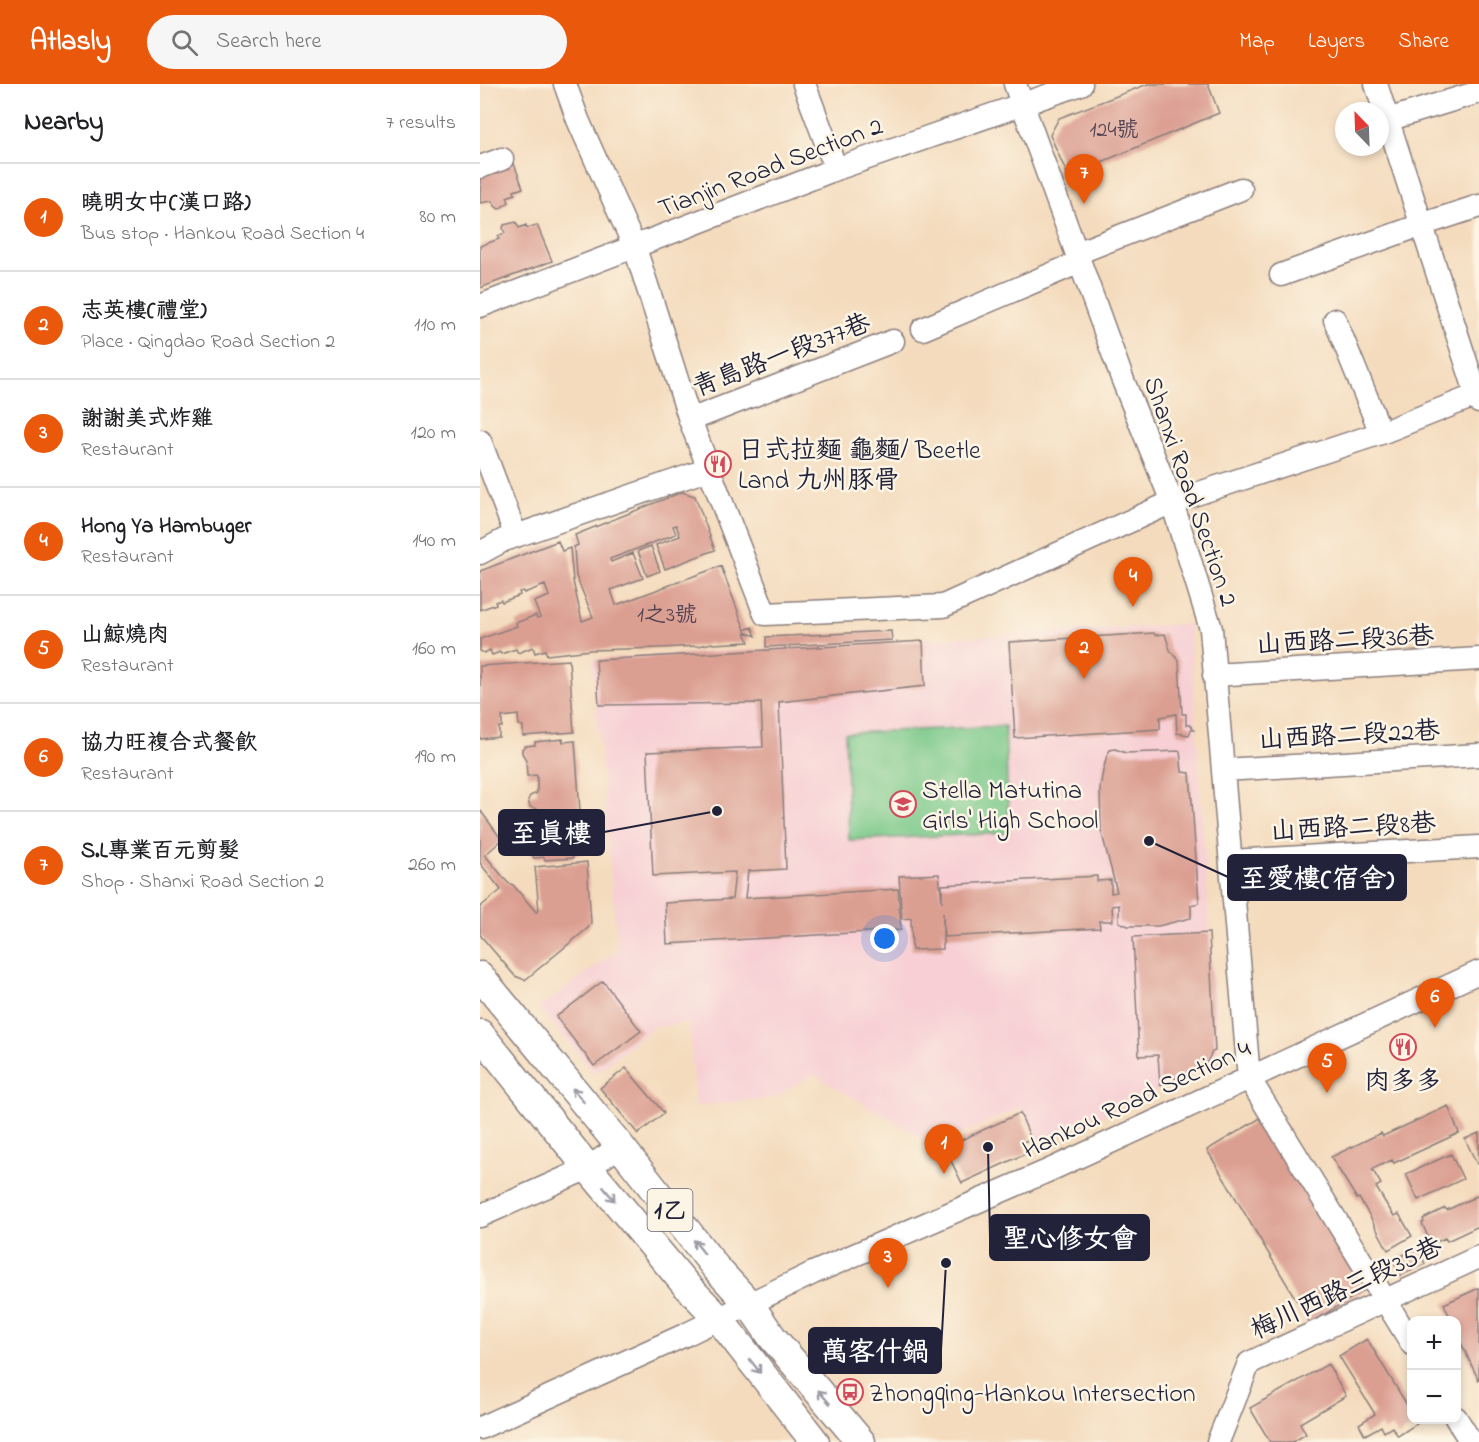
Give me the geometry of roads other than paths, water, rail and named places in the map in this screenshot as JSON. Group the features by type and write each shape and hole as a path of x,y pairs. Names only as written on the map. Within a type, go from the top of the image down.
{"main road":[{"name":"1乙","path":"480,976 620,1146 716,1268 750,1305 772,1337 861,1442"},
{"name":"1乙","path":"480,1034 686,1285 719,1319 815,1442"}],"street":[{"path":"565,84 578,120 635,248 690,420 765,614 944,606 1172,502 1381,433 1478,397 1389,123"},
{"path":"804,84 836,170"},
{"name":"Tianjin Road Section 2","path":"480,306 836,170 1019,94 1081,84"},
{"path":"1376,84 1382,102"},
{"path":"1389,120 1479,92"},
{"name":"Shanxi Road Section 2","path":"1019,94 1122,378 1172,502 1211,629 1249,1078"},
{"path":"480,167 502,159"},
{"path":"923,329 1078,258 1241,189"},
{"path":"1281,275 1479,206"},
{"path":"1335,320 1381,433"},
{"name":"青島路一段377巷","path":"690,420 893,341"},
{"path":"480,441 516,536"},
{"path":"480,553 516,536 709,469"},
{"name":"山西路二段36巷","path":"1214,675 1479,659"},
{"name":"山西路二段22巷","path":"1223,770 1479,755"},
{"name":"山西路二段8巷","path":"1231,861 1479,847"},
{"name":"Hankou Road Section 4","path":"480,1428 750,1305 813,1273 1052,1169 1479,972"},
{"path":"1249,1078 1407,1336"},
{"path":"480,1216 588,1168 620,1146"},
{"name":"梅川西路三段35巷","path":"1218,1442 1249,1363 1479,1257"},
{"path":"1460,1424 1471,1442"}],"place":[{"name":"S.L專業百元剪髮","path":"1084,204"},
{"name":"日式拉麵 龜麵/ Beetle Land 九州豚骨","path":"718,464"},
{"name":"Hong Ya Hambuger","path":"1133,607"},
{"name":"志英樓(禮堂)","path":"1084,679"},
{"name":"Stella Matutina Girls' High School","path":"903,804"},
{"name":"至真樓","path":"717,811"},
{"name":"至愛樓(宿舍)","path":"1149,841"},
{"name":"協力旺複合式餐飲","path":"1435,1028"},
{"name":"肉多多","path":"1403,1047"},
{"name":"山鯨燒肉","path":"1327,1093"},
{"name":"聖心修女會","path":"988,1147"},
{"name":"曉明女中(漢口路)","path":"944,1174"},
{"name":"萬客什鍋","path":"946,1263"},
{"name":"謝謝美式炸雞","path":"888,1288"},
{"name":"Zhongqing-Hankou Intersection","path":"850,1392"}]}
